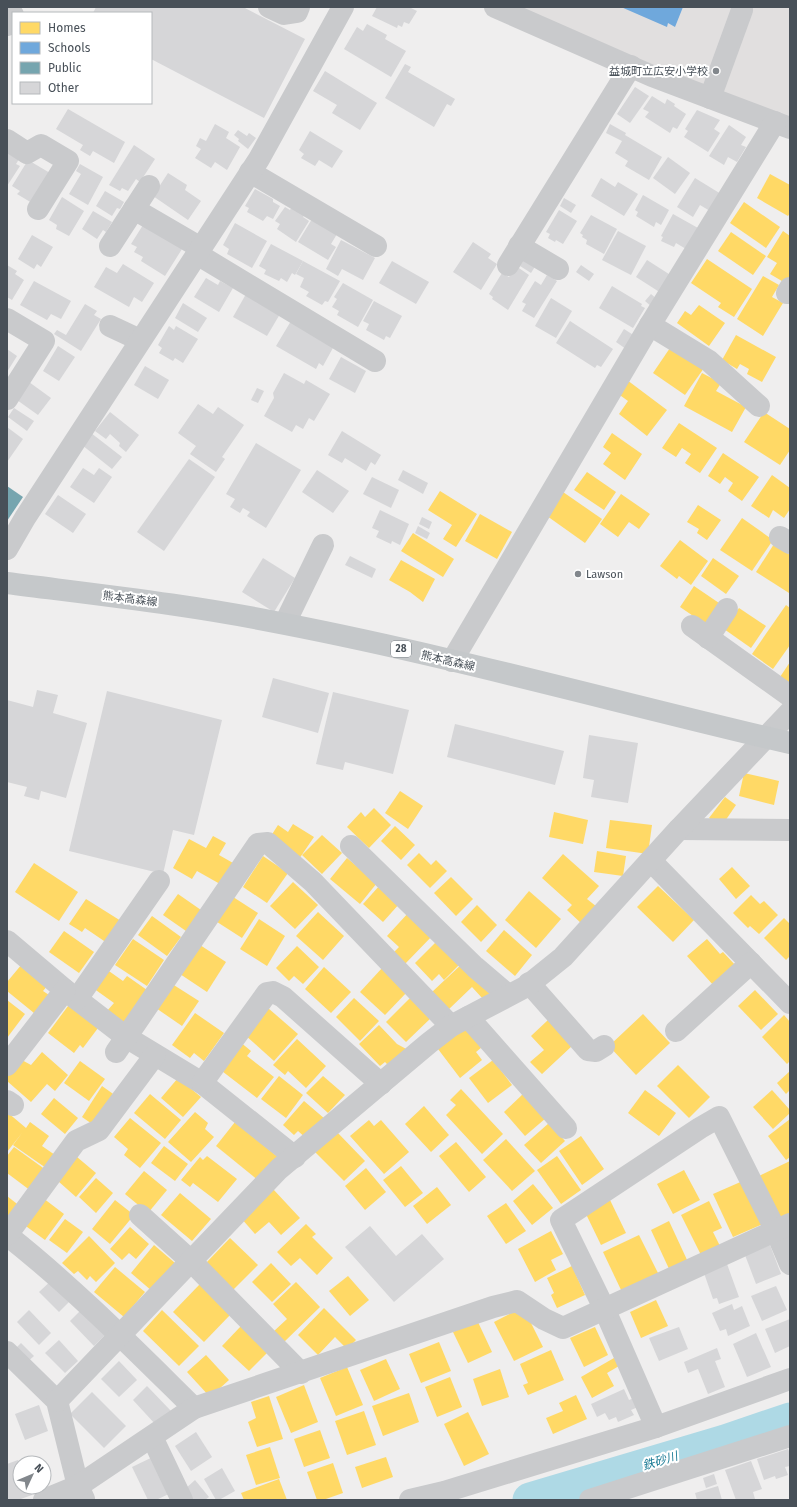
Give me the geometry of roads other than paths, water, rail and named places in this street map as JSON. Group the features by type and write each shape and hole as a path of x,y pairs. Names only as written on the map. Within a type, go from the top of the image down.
{"main road":[{"name":"熊本高森線","path":"7,583 200,608 285,624 452,662 790,743"}],"street":[{"path":"269,7 284,14 297,12 299,7"},
{"path":"7,549 25,518 140,340 259,159 343,7"},
{"path":"452,662 650,325 783,125 630,66 495,7"},
{"path":"710,98 742,10"},
{"path":"508,264 630,66"},
{"path":"7,140 26,153 41,145 68,161 38,209"},
{"path":"250,172 376,246"},
{"path":"110,246 148,186"},
{"path":"134,209 375,361"},
{"path":"519,246 558,269"},
{"path":"7,318 44,341 7,398"},
{"path":"650,325 709,361 759,406"},
{"path":"110,326 140,340"},
{"path":"285,624 323,545"},
{"path":"727,609 700,632 790,696"},
{"path":"57,1401 279,1169 381,1084 460,1022 530,983 563,957 679,829 790,712"},
{"path":"679,829 790,830"},
{"path":"121,1045 258,844 268,843 313,882 460,1022 566,1128"},
{"path":"351,846 476,967 508,995"},
{"path":"651,860 790,1003"},
{"path":"7,1065 71,994 159,881"},
{"path":"8,943 71,994 121,1045 155,1055 202,1083 294,1157"},
{"path":"676,1031 751,963"},
{"path":"530,983 588,1050 596,1051 604,1046"},
{"path":"202,1083 267,993 273,992 283,997 381,1084"},
{"path":"155,1055 99,1130 76,1142 7,1235 46,1267 194,1408"},
{"path":"656,1427 604,1308 561,1220 719,1117 783,1227 790,1264"},
{"path":"140,1215 191,1261 300,1372"},
{"path":"44,1500 81,1493 152,1437 194,1408 493,1307 517,1301 544,1319 563,1328 783,1227"},
{"path":"7,1352 57,1401 81,1493"},
{"path":"410,1500 444,1492 656,1427 790,1379"},
{"path":"590,1500 790,1436"},
{"path":"152,1437 182,1500"}],"waterway":[{"name":"鉄砂川","path":"530,1500 725,1442 790,1420"}],"place":[{"name":"益城町立広安小学校","path":"716,71"},
{"name":"Lawson","path":"578,574"}]}
